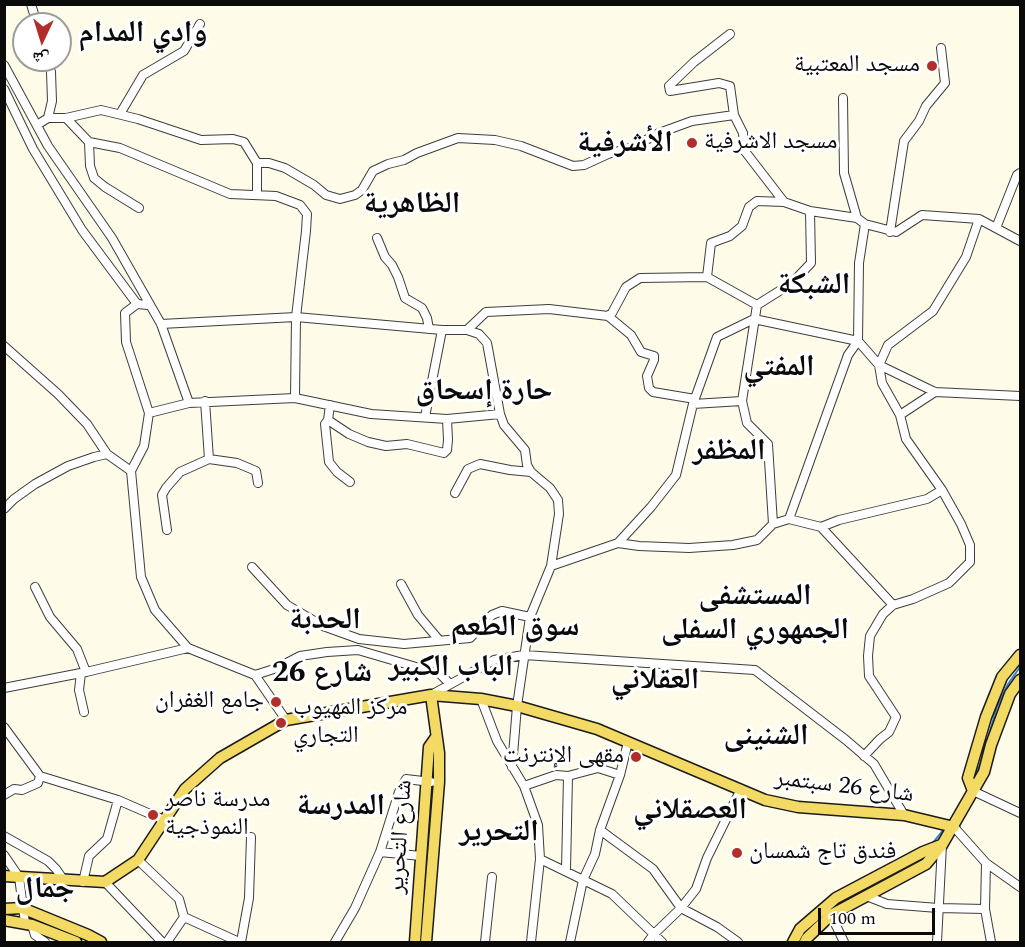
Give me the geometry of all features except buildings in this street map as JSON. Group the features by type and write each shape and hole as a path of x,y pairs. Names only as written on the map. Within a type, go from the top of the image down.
{"main road":[{"path":"973,791 968,778 986,717 1002,677 1020,656"},
{"path":"805,942 831,915 869,897 926,864 942,845 984,772 991,745 1010,694 1020,680"},
{"name":"شارع 26 سبتمبر","path":"105,882 138,860 185,789 220,758 286,720 431,695 481,699 517,706 597,729 765,800 798,807 904,814 954,827"},
{"name":"شارع التحرير","path":"415,942 421,856 439,753 431,695"},
{"name":"شارع التحرير","path":"426,942 434,782"},
{"path":"793,942 800,928 836,898 923,852 942,845"},
{"path":"4,876 105,882"},
{"path":"4,909 22,908 101,942"},
{"path":"4,920 30,926 76,942"}],"street":[{"path":"120,114 143,75 184,51 200,24"},
{"path":"730,34 694,62 669,86 670,91 719,83 730,86 734,115 743,133 744,150 784,202"},
{"path":"890,232 904,141 919,121 926,106 945,83 941,48"},
{"path":"6,70 48,146 112,238 161,324 189,403"},
{"path":"48,118 52,101 51,72"},
{"path":"4,89 33,149 82,230 137,304"},
{"path":"843,98 844,173 857,218"},
{"path":"37,125 48,118 66,118 101,110 201,140 233,139 244,142 257,163 257,195"},
{"path":"257,163 269,162 285,168 326,195 340,199 355,195 362,190 373,171 458,138 495,140 521,146 573,166 584,165 633,147 659,133 692,121 734,115"},
{"path":"66,118 89,142 120,148 230,194 276,196 300,205 307,214 296,317 295,398"},
{"path":"89,142 90,166 94,178 139,208"},
{"path":"996,228 1017,175 1020,173"},
{"path":"707,277 711,243 729,236 742,226 749,207 757,201 784,202 810,211 857,218 865,224 890,232 902,229 922,215 979,219 1020,241"},
{"path":"773,524 768,444 747,423 742,401 757,305 792,283 811,263 810,211"},
{"path":"864,756 889,732 897,717 869,676 870,636 883,614 893,605 949,583 970,562 970,545 961,524 942,490 906,439 900,415 882,383 879,365 888,345 933,311 966,257 979,219"},
{"path":"789,519 849,355 858,341 859,263 865,224"},
{"path":"377,238 385,257 398,277 405,298 422,308 429,329"},
{"path":"608,315 612,313 626,287 640,278 707,277 757,305"},
{"path":"148,304 137,304 125,313 126,342 149,413 144,446 131,471 141,577 155,610 188,648 255,675 286,720"},
{"path":"467,330 486,312 549,309 608,315 631,335 642,352 654,356 647,376 649,388 653,392 694,401 742,401"},
{"path":"161,324 296,317 441,330 467,330 479,334 487,343 500,414 510,434 525,450 527,465 531,472 550,488 558,500 559,514 551,566 530,617 517,706 512,767"},
{"path":"618,543 676,475 694,401 717,337 754,319 858,341 879,365 935,392 1020,396"},
{"path":"425,417 441,330"},
{"path":"4,346 80,416 107,454 131,471"},
{"path":"900,415 935,392"},
{"path":"149,413 205,401 295,398 371,414 447,418 500,414"},
{"path":"205,401 209,459"},
{"path":"330,405 328,420 325,424 329,462 350,482"},
{"path":"328,420 349,434 368,442 386,446 407,444 444,453 447,450 448,440 447,418"},
{"path":"4,509 35,484 68,466 107,454"},
{"path":"167,530 162,495 180,472 209,459 237,464 256,471 258,483"},
{"path":"455,493 468,469 480,464 510,471 531,472"},
{"path":"821,527 839,520 927,499 942,490"},
{"path":"551,566 618,543 689,548 733,545 757,540 773,524 789,519 821,527 893,605"},
{"path":"252,567 287,604 323,626 359,639 404,644 470,638 492,615 502,611 530,617"},
{"path":"401,584 417,615 439,640"},
{"path":"35,586 50,617 77,649 83,673 80,690 84,712"},
{"path":"4,688 83,673 188,648"},
{"path":"255,675 277,668 300,656 358,650 440,674 450,684"},
{"path":"431,695 494,660 524,655 755,670 874,764 904,814"},
{"path":"481,699 497,741 524,786 538,825 540,859 531,942"},
{"path":"4,727 40,776 118,800 165,820"},
{"path":"570,942 583,880 595,854 600,830 620,775 628,742"},
{"path":"524,786 556,775 568,776 598,768 620,775"},
{"path":"4,795 14,789 22,790 38,783 40,776"},
{"path":"566,870 568,776"},
{"path":"335,942 356,908 380,852 405,780 434,782"},
{"path":"648,942 696,889 707,858 741,789"},
{"path":"973,791 1020,813"},
{"path":"83,882 89,856 107,839 118,800"},
{"path":"954,827 986,863 1020,887"},
{"path":"600,830 653,868 681,908 717,927 738,942"},
{"path":"4,836 48,861 63,879"},
{"path":"184,917 240,942 249,898 251,837"},
{"path":"937,942 942,845"},
{"path":"380,852 421,856"},
{"path":"4,855 19,877 22,908 30,926 35,935 45,942"},
{"path":"540,859 612,894 662,942"},
{"path":"105,882 169,941 184,917 179,898 138,860"},
{"path":"986,863 985,909 991,942"},
{"path":"485,942 492,877"},
{"path":"869,897 887,904 985,909"},
{"path":"831,915 843,942"},
{"path":"30,926 61,942"}],"waterway":[{"path":"973,778 980,765 997,707 1008,684 1020,667"},
{"path":"932,844 945,828"},
{"path":"832,908 863,890"}],"place":[{"name":"مسجد المعتبية","path":"932,66"},
{"name":"مسجد الاشرفية","path":"692,143"},
{"name":"جامع الغفران","path":"276,702"},
{"name":"مركز المهيوب التجاري","path":"281,723"},
{"name":"مقهى الإنترنت","path":"636,757"},
{"name":"مدرسة ناصر النموذجية","path":"153,815"},
{"name":"فندق تاج شمسان","path":"737,853"}],"district":[{"name":"وادي المدام","path":"143,35"},
{"name":"الأشرفية","path":"625,145"},
{"name":"الظاهرية","path":"412,206"},
{"name":"الشبكة","path":"814,287"},
{"name":"المفتي","path":"779,369"},
{"name":"حارة إسحاق","path":"484,393"},
{"name":"المظفر","path":"729,453"},
{"name":"المستشفى الجمهوري السفلى","path":"755,615"},
{"name":"الحدبة","path":"325,622"},
{"name":"سوق الطعم","path":"515,629"},
{"name":"الباب الكبير","path":"451,669"},
{"name":"شارع 26","path":"322,675"},
{"name":"العقلاني","path":"655,682"},
{"name":"الشنينى","path":"766,738"},
{"name":"المدرسة","path":"341,808"},
{"name":"العصقلاني","path":"690,812"},
{"name":"التحرير","path":"499,834"},
{"name":"جمال","path":"45,891"}]}
